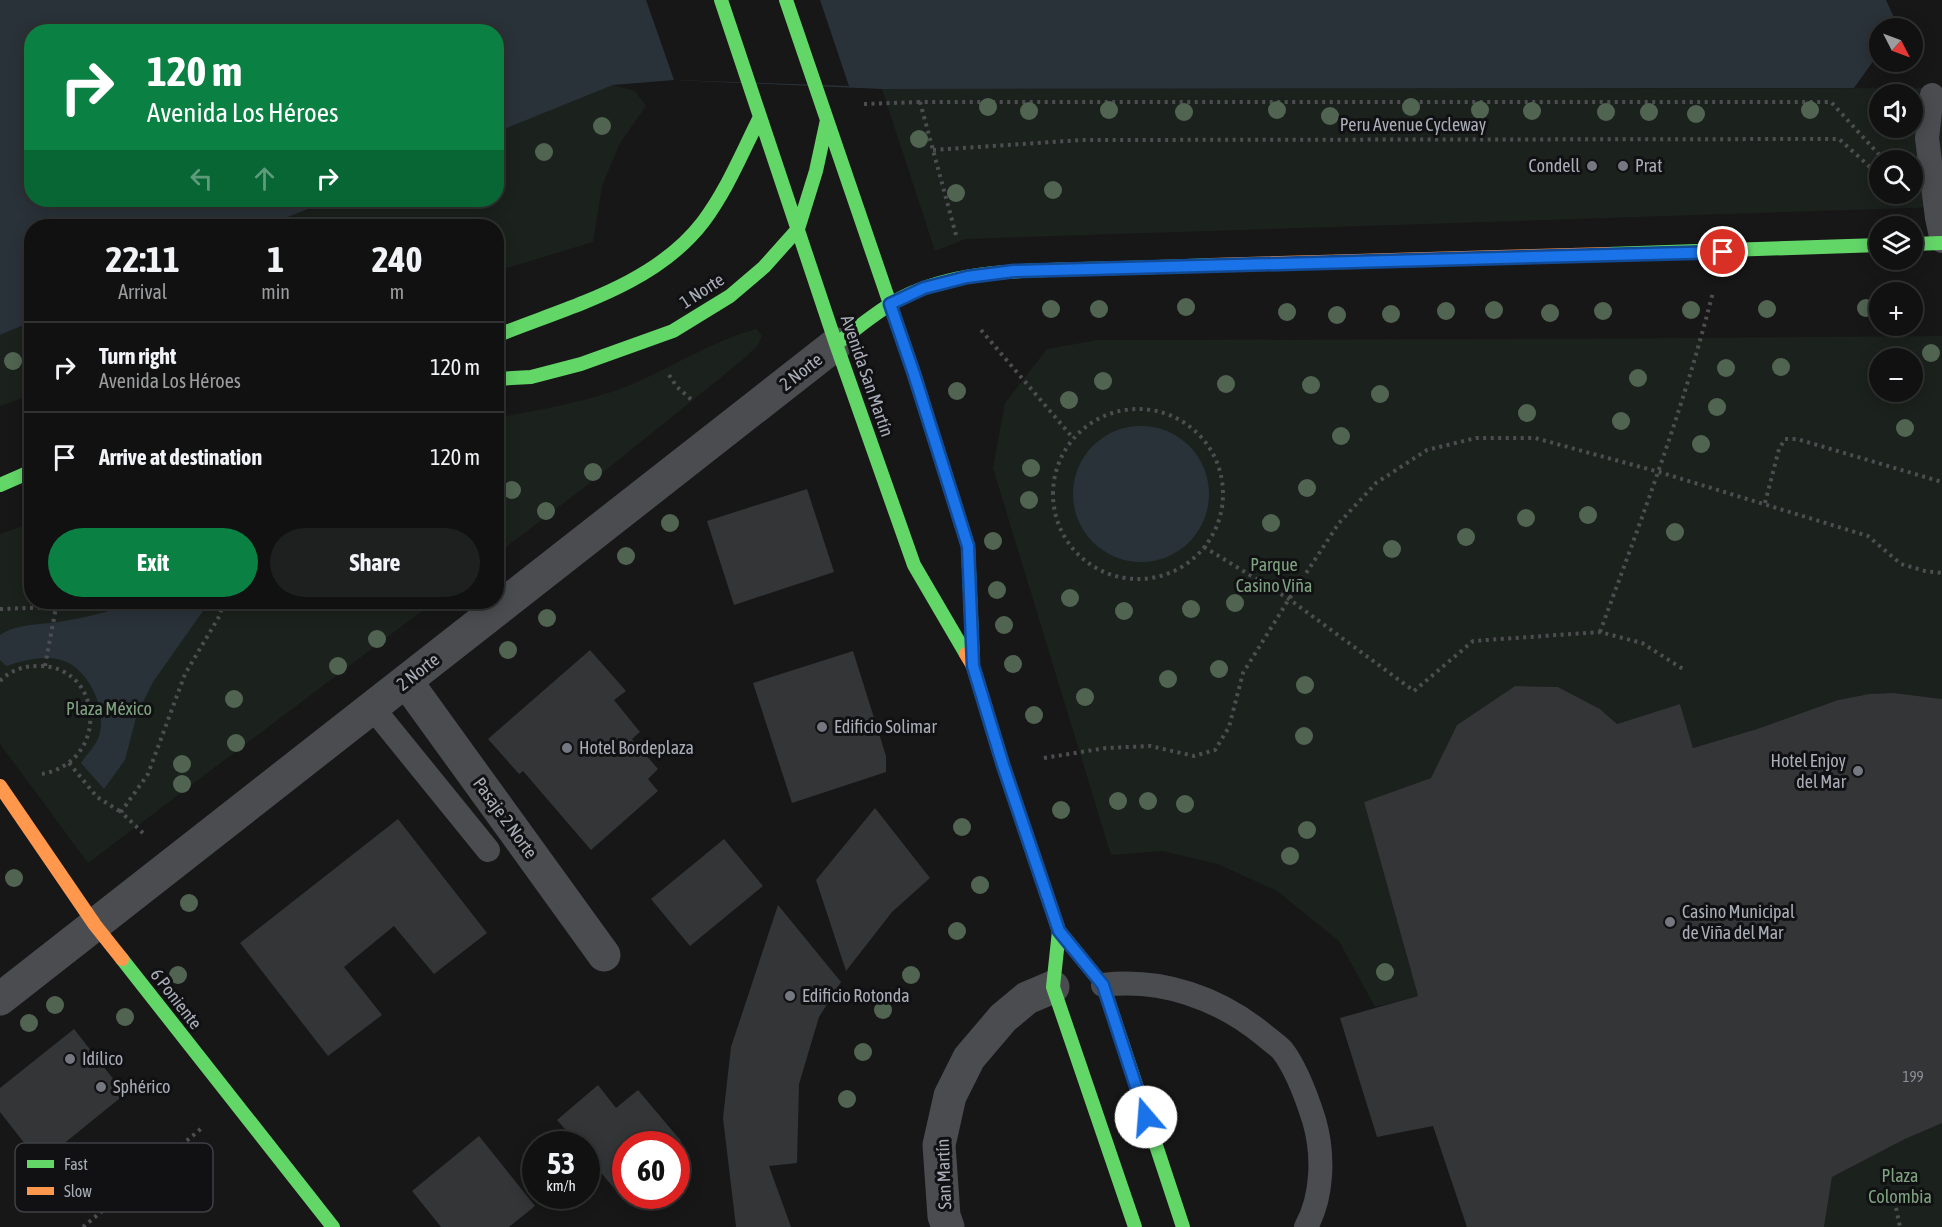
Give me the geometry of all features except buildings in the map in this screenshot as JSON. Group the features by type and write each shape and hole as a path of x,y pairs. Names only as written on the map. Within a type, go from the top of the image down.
{"main road":[{"name":"Avenida San Martín","path":"721,0 752,87 836,344 914,565 973,666 1003,765 1059,931 1103,985 1183,1227"},
{"name":"Avenida San Martín","path":"786,0 914,374 968,546 973,666"},
{"path":"504,333 588,301 626,284 662,262 692,235 712,208 760,117"},
{"name":"1 Norte","path":"504,378 531,376 581,364 673,331 730,296 764,267 798,229 816,171 827,120"},
{"path":"1923,243 1942,242"},
{"path":"836,344 890,304 924,288 967,277 1014,271 1723,252 1869,245"},
{"path":"0,485 24,474"},
{"name":"6 Poniente","path":"0,786 95,925 333,1227"},
{"name":"Avenida San Martín","path":"1059,931 1053,987 1135,1227"}],"street":[{"name":"2 Norte","path":"504,604 836,344"},
{"name":"2 Norte","path":"0,999 498,609"},
{"name":"Pasaje 2 Norte","path":"406,681 604,955"},
{"name":"San Martín","path":"948,1227 944,1216 939,1145 950,1096 969,1058 1003,1018 1027,998 1053,987"}],"lane":[{"path":"1932,94 1928,138 1942,242"},
{"path":"372,707 488,850"},
{"path":"1103,985 1123,982 1180,990 1228,1010 1282,1050 1304,1089 1321,1148 1320,1182 1306,1227"}],"path":[{"path":"920,102 956,235"},
{"path":"822,106 920,102 1831,102 1875,150"},
{"name":"Peru Avenue Cycleway","path":"933,150 1082,140 1379,138 1839,140 1869,166"},
{"path":"1600,632 1659,472 1697,355 1723,252"},
{"path":"981,330 1073,438"},
{"path":"651,339 659,360 677,387 725,431"},
{"path":"1145,408 1170,414 1193,428 1210,448 1221,473 1223,499 1218,525 1204,548 1181,567 1154,578 1124,578 1095,568 1072,549 1058,523 1052,493 1058,464 1073,438 1094,421 1118,411 1145,408"},
{"path":"1003,765 1106,748 1150,746 1194,756 1215,750 1229,727 1243,673 1339,523 1376,483 1427,450 1476,438 1535,438 1659,472 1868,536 1901,564 1942,573"},
{"path":"1765,503 1779,449 1785,439 1797,438 1942,482"},
{"path":"1204,548 1289,599 1414,691 1473,641 1600,632 1642,643 1683,669"},
{"path":"0,609 24,608"},
{"path":"45,666 57,609"},
{"path":"121,812 148,774 185,674 221,609"},
{"path":"0,681 7,674 26,666 45,666 63,671 77,683 87,698 91,716 90,734 82,751 69,764 54,772 38,775"},
{"path":"69,764 97,797 121,812 175,862"},
{"path":"184,1143 234,1101"},
{"path":"1896,1208 1900,1227"},
{"path":"83,1227 101,1212"}],"green space":[{"path":"613,85 635,91 646,106 620,143 602,186 593,242 504,269 504,219 283,219 313,207 504,207 504,129"},
{"path":"1869,88 1869,138 1923,138 1923,88 1942,88 1942,207 965,239 935,251 882,89"},
{"path":"24,325 24,397 0,406 0,335"},
{"path":"756,329 762,336 758,345 740,362 504,549 504,417 614,391 740,334"},
{"name":"Parque Casino Viña","path":"1942,336 1942,699 1894,693 1869,694 1838,700 1757,729 1693,748 1680,704 1617,724 1600,709 1558,687 1515,686 1457,725 1431,778 1364,802 1418,996 1375,1007 1339,941 1277,891 1218,864 1162,851 1111,855 993,468 1005,403 1047,349 1098,340"},
{"name":"Plaza México","path":"24,525 24,609 425,609 88,863 0,744 0,534"},
{"name":"Plaza Colombia","path":"1942,1122 1942,1227 1824,1227 1832,1177"}],"shaded area":[{"path":"0,0 1886,0 1894,18 1869,18 1869,67 1854,88 882,89 674,80 613,85 504,129 504,24 24,24 24,207 313,207 283,219 24,219 24,325 0,335"},
{"path":"1141,426 1167,431 1179,437 1189,446 1198,456 1204,468 1209,494 1204,520 1198,532 1189,542 1179,551 1167,557 1141,562 1115,557 1103,551 1093,542 1084,532 1078,520 1073,494 1078,468 1084,456 1093,446 1103,437 1115,431"},
{"path":"204,609 153,682 137,714 125,760 104,789 81,763 98,740 101,726 98,702 87,680 71,664 61,660 33,659 6,666 0,660 0,635 23,626 56,622 110,610"}],"pier":[{"path":"646,0 820,0 849,86 674,80"}],"traffic: fast":[{"path":"721,0 836,344 914,565 966,654"},
{"path":"786,0 914,374 968,546 973,662"},
{"path":"504,333 580,304 635,279 660,263 683,244 703,222 720,197 760,117"},
{"path":"504,379 531,377 581,364 673,331 730,296 764,267 798,229 816,171 827,120"},
{"path":"1923,244 1942,243"},
{"path":"1608,254 1869,245"},
{"path":"836,344 877,313 903,297 924,288 967,277 1034,270 1211,265"},
{"path":"0,485 24,474"},
{"path":"1059,931 1053,987 1135,1227"},
{"path":"1068,942 1103,985 1183,1227"},
{"path":"122,959 333,1227"}],"traffic: slow":[{"path":"1211,265 1608,254"},
{"path":"966,654 973,666 1003,765 1059,931 1068,942"},
{"path":"0,786 95,925 122,959"}],"place":[{"name":"Condell","path":"1592,166"},
{"name":"Prat","path":"1623,166"},
{"name":"Edificio Solimar","path":"822,727"},
{"name":"Hotel Bordeplaza","path":"567,748"},
{"name":"Hotel Enjoy del Mar","path":"1858,771"},
{"name":"Casino Municipal de Viña del Mar","path":"1670,922"},
{"name":"Edificio Rotonda","path":"790,996"},
{"name":"Idílico","path":"70,1059"},
{"name":"Sphérico","path":"101,1087"}],"route":[{"path":"1146,1117 1103,985 1059,931 1003,765 973,666 968,546 890,304 924,288 967,277 1014,271 1723,252"}]}
